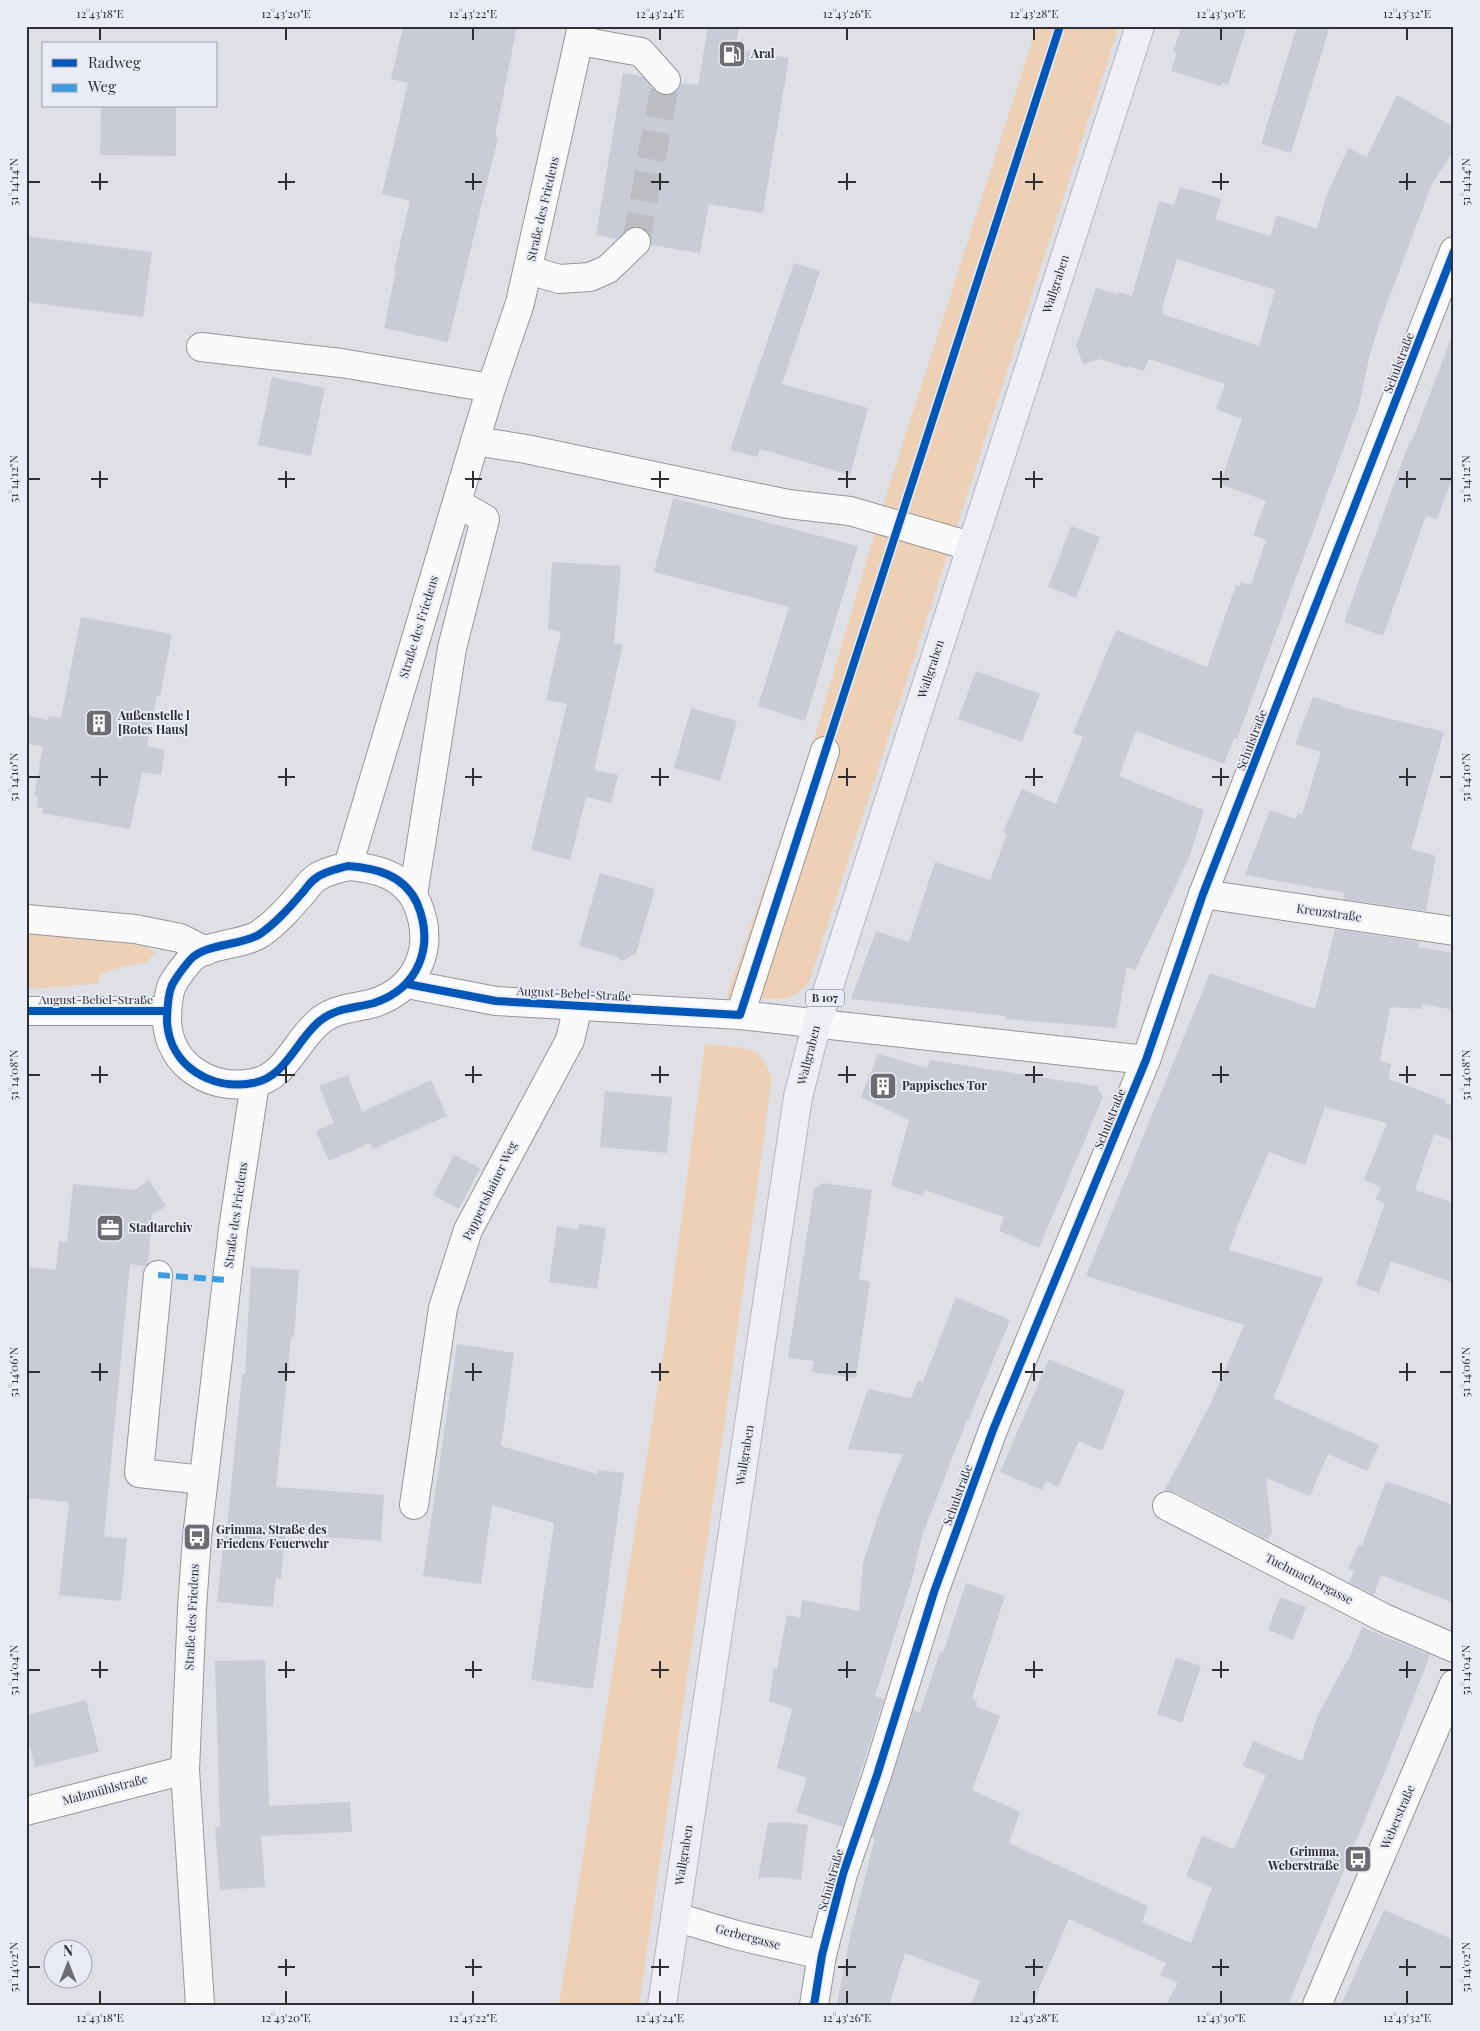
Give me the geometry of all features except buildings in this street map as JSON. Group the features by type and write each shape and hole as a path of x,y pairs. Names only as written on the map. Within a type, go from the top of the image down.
{"main road":[{"name":"Wallgraben","path":"662,2005 797,1104 817,1023 1140,26"}],"street":[{"path":"581,34 641,52 666,80"},
{"name":"Straße des Friedens","path":"348,866 491,388 520,303 581,34"},
{"path":"529,270 559,279 590,277 608,269 636,242"},
{"name":"Schulstraße","path":"814,2005 822,1956 843,1874 877,1776 937,1583 993,1430 1146,1060 1203,894 1454,250"},
{"path":"201,347 341,363 491,388"},
{"path":"475,441 526,449 788,504 850,511 970,546"},
{"path":"413,895 452,648 485,519 456,503"},
{"path":"740,1015 826,751"},
{"path":"348,866 369,868 387,873 399,881 413,895 422,915 425,937 423,958 407,984 392,996 373,1003 344,1009 321,1020 284,1065 270,1076 255,1083 228,1085 204,1078 187,1067 175,1051 168,1035 167,1010 172,985 192,958 206,951 258,935 277,922 316,878 348,866"},
{"name":"Kreuzstraße","path":"1203,894 1454,931"},
{"path":"26,919 135,929 180,938 206,951"},
{"name":"August-Bebel-Straße","path":"407,984 496,1001 740,1015 817,1023"},
{"name":"Pappertshainer Weg","path":"414,1505 443,1308 468,1230 570,1040 578,1006"},
{"name":"August-Bebel-Straße","path":"26,1011 167,1010"},
{"path":"817,1023 1146,1060"},
{"name":"Straße des Friedens","path":"200,2005 184,1770 192,1608 203,1480 233,1228 255,1083"},
{"path":"158,1275 139,1473 203,1480"},
{"name":"Tuchmachergasse","path":"1167,1506 1384,1618 1454,1648"},
{"name":"Weberstraße","path":"1318,2005 1454,1684"},
{"name":"Malzmühlstraße","path":"26,1811 184,1770"},
{"name":"Gerbergasse","path":"675,1917 822,1956"}],"shaded area":[{"path":"1037,26 1119,26 809,982 797,994 783,999 726,998 807,763 884,502"},
{"path":"26,930 133,941 156,952 147,962 121,967 101,974 98,984 26,989"},
{"path":"705,1044 743,1048 757,1053 772,1078 727,1407 639,2005 559,2005 665,1343"}],"tunnel":[{"path":"636,242 666,80"}],"marked path":[{"path":"158,1275 227,1280"}],"cycle path":[{"path":"407,984 496,1001 740,1015 1060,26"},
{"path":"814,2005 822,1955 843,1874 877,1775 934,1592 993,1430 1146,1060 1203,894 1454,251"},
{"path":"348,866 379,871 388,875 405,886 417,903 422,919 423,950 419,964 412,976 390,996 374,1003 333,1013 321,1020 305,1037 283,1066 264,1080 253,1083 222,1083 208,1079 195,1072 184,1063 176,1051 170,1038 167,1022 168,1003 172,985 181,972 190,960 205,950 243,941 260,934 283,914 314,879 327,872 348,866"},
{"path":"26,1011 167,1011"}],"place":[{"name":"Aral","path":"732,54"},
{"name":"Außenstelle l [Rotes Haus]","path":"99,723"},
{"name":"Pappisches Tor","path":"883,1086"},
{"name":"Stadtarchiv","path":"110,1228"},
{"name":"Grimma, Straße des Friedens/Feuerwehr","path":"197,1537"},
{"name":"Grimma, Weberstraße","path":"1358,1859"}]}
